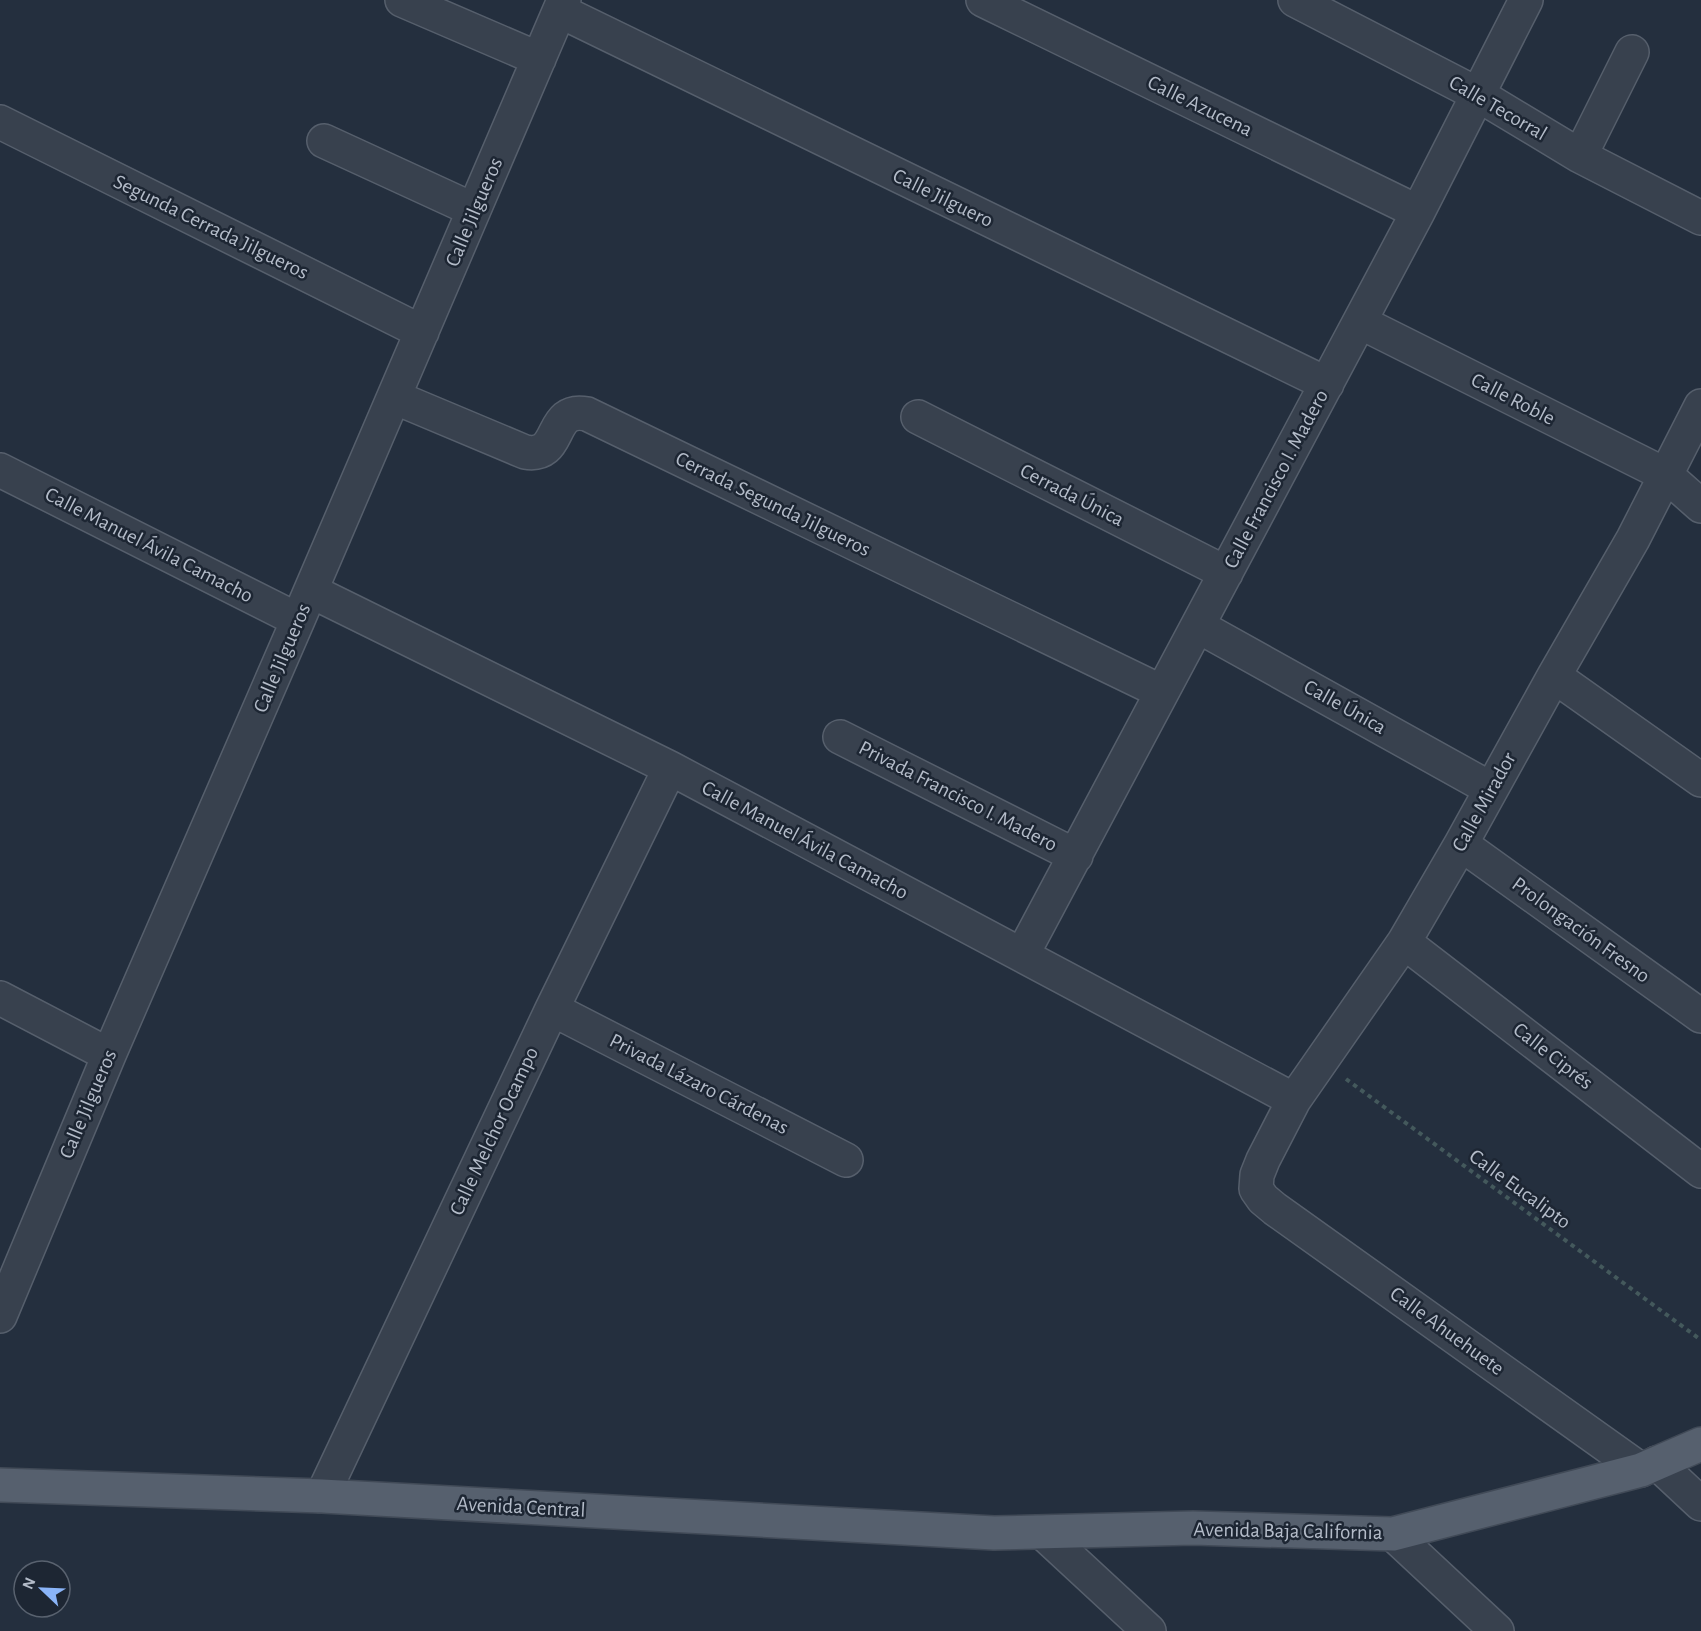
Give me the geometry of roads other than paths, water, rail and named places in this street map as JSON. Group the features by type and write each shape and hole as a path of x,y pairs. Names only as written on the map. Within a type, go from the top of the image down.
{"main road":[{"name":"Avenida Baja California","path":"1042,1532 1193,1528 1393,1534 1649,1466 1701,1444"},
{"name":"Avenida Central","path":"0,1485 322,1496 994,1533 1042,1532"}],"street":[{"path":"402,0 539,59"},
{"name":"Calle Azucena","path":"983,0 1418,212"},
{"name":"Calle Tecorral","path":"1295,0 1477,94 1580,156 1701,218"},
{"name":"Calle Francisco I. Madero","path":"1022,955 1360,322 1526,0"},
{"name":"Calle Jilgueros","path":"0,1316 109,1054 305,605 562,5"},
{"name":"Calle Jilguero","path":"562,5 1327,384"},
{"path":"1580,156 1632,52"},
{"name":"Segunda Cerrada Jilgueros","path":"0,122 422,332"},
{"path":"324,141 474,210"},
{"name":"Calle Roble","path":"1360,322 1666,476 1701,506"},
{"name":"Cerrada Segunda Jilgueros","path":"394,397 525,452 535,454 544,451 550,444 568,415 578,412 587,414 1162,693"},
{"name":"Calle Mirador","path":"1256,1189 1257,1175 1263,1160 1294,1100 1404,942 1633,539 1701,406"},
{"name":"Cerrada Única","path":"918,417 1226,573"},
{"name":"Calle Manuel Ávila Camacho","path":"0,470 670,768 1294,1100"},
{"name":"Calle Única","path":"1198,626 1491,789"},
{"path":"1554,676 1701,780"},
{"name":"Privada Francisco I. Madero","path":"840,737 1076,856"},
{"name":"Calle Melchor Ocampo","path":"322,1496 552,1009 670,768"},
{"name":"Prolongación Fresno","path":"1461,844 1701,1016"},
{"name":"Calle Ciprés","path":"1404,942 1701,1171"},
{"path":"0,998 109,1054"},
{"name":"Privada Lázaro Cárdenas","path":"552,1009 846,1160"},
{"name":"Calle Ahuehuete","path":"1256,1189 1263,1199 1275,1209 1701,1504"},
{"path":"1042,1532 1139,1627"},
{"path":"1393,1534 1497,1631"}]}
